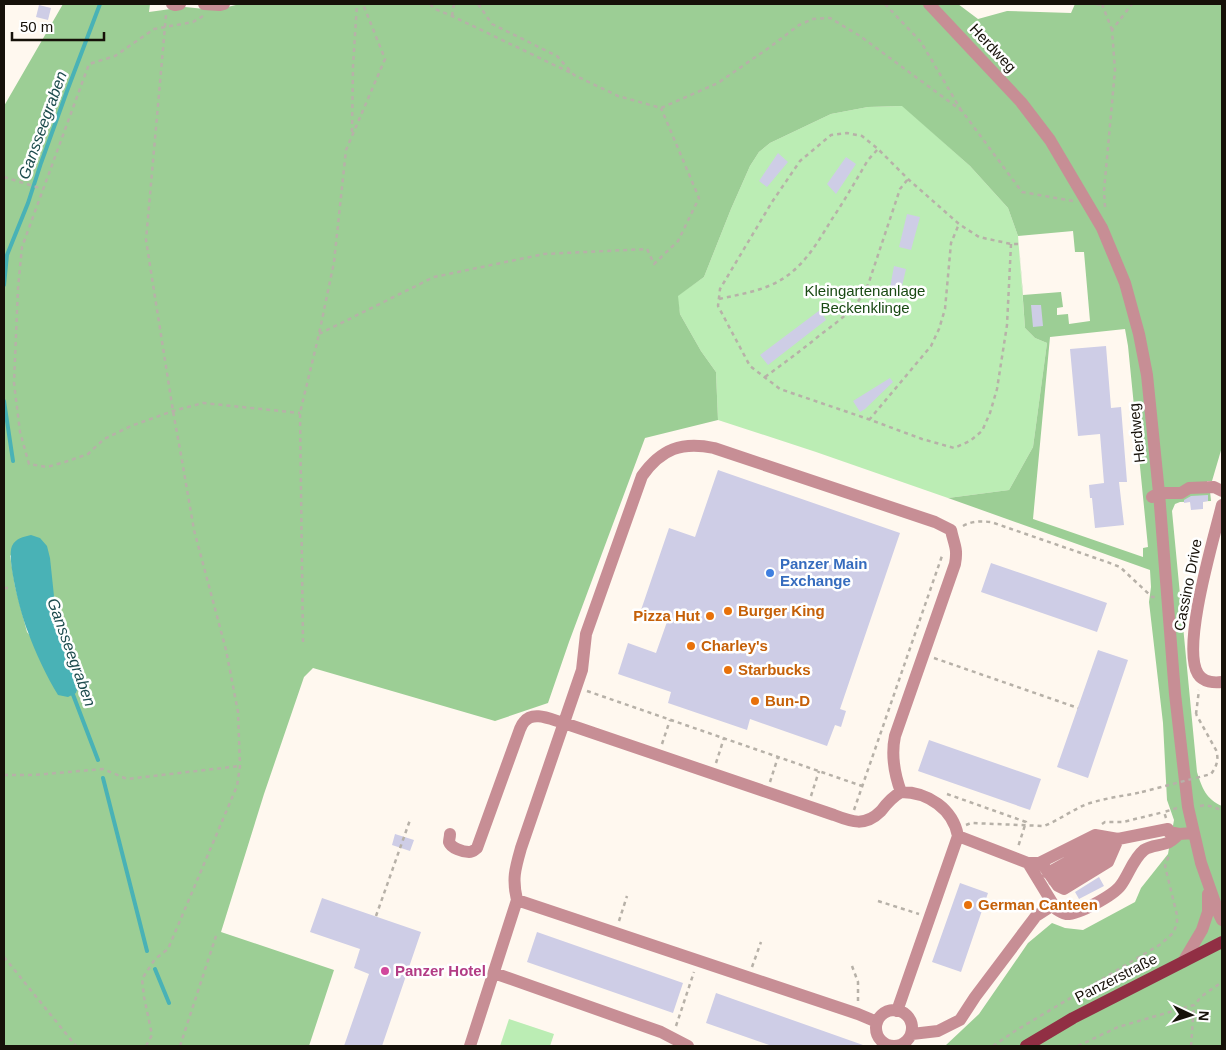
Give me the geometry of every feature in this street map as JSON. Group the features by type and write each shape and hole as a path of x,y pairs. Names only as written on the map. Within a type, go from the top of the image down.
{"main road":[{"name":"Panzerstraße","path":"1026,1046 1074,1018 1222,942"}],"street":[{"path":"169,8 180,4"},
{"path":"204,4 222,4"},
{"name":"Herdweg","path":"929,4 1021,102 1050,140 1102,228 1125,283 1139,334 1147,375 1155,496 1188,808 1201,863 1222,920"},
{"path":"470,1046 517,900 514,886 515,870 521,848 582,670 586,634 642,476 650,464 660,456 672,449 687,446 714,448 935,522 950,530 956,546 955,564 895,736 893,759 900,792"},
{"path":"1155,496 1180,492 1189,496 1214,495 1222,490"},
{"name":"Cassino Drive","path":"1206,681 1199,676 1195,667 1194,635 1199,598 1222,505"},
{"path":"1206,681 1222,682"},
{"path":"450,834 450,845 454,848 468,852 477,848 524,721 531,717 540,716 850,821 871,820 892,796 900,792 911,792 934,801 946,810 957,832 1042,870 1058,886 1064,888 1108,862 1118,839"},
{"path":"897,1010 930,917 957,832"},
{"path":"1042,870 1095,835 1118,839 1174,832 1193,833"},
{"path":"1042,870 1053,905 1060,912 1066,914 1073,913 1112,895 1144,850 1149,847 1169,843 1174,832"},
{"path":"1207,881 1222,895"},
{"path":"1183,962 1202,930 1208,912 1207,881"},
{"path":"517,900 877,1022"},
{"path":"912,1034 938,1031 960,1020 1036,916 1053,905"},
{"path":"494,973 661,1032 688,1046"},
{"path":"897,1010 908,1017 912,1034 908,1040 897,1046 884,1045 876,1030 877,1022 882,1015 889,1011 897,1010"}],"path":[{"path":"222,4 193,22 154,29 115,56 89,64 22,247 18,288 14,383 20,432 29,464 47,467 88,454 104,439 131,426 173,411 203,403 300,413"},
{"path":"352,135 353,66 357,4"},
{"path":"304,642 300,413 334,262 346,150 385,59 363,4"},
{"path":"430,4 435,9 618,96 661,108 718,84 799,25 813,19 830,18 860,36 962,111"},
{"path":"452,16 454,4"},
{"path":"478,4 492,24 557,56 574,75"},
{"path":"885,4 921,42 962,111 1022,192 1073,202 1078,200 1087,201"},
{"path":"1096,4 1102,4 1112,30 1115,70 1104,191 1105,210 1102,228"},
{"path":"1112,30 1132,4"},
{"path":"146,1046 152,1034 142,979 155,959 168,949 237,786 240,766 238,712 226,650 194,530 146,240 165,28 169,8"},
{"path":"319,334 434,277 544,254 647,249 654,264 678,241 699,198 661,108"},
{"path":"1011,244 1006,334 997,389 982,431 970,441 954,448 922,439 780,389 750,366 718,306 720,289 772,202 800,161 831,136 839,134 846,133 862,136 908,180 960,224 979,237 1019,244"},
{"path":"719,299 760,290 772,285 788,276 802,263 813,250 868,160 878,150"},
{"path":"4,177 43,189"},
{"path":"764,377 843,318 865,292 900,189 908,180"},
{"path":"870,420 931,346 939,329 946,309 951,242 960,224"},
{"path":"952,535 964,525 973,522 990,522 1120,567 1152,597 1167,596"},
{"path":"850,821 944,549"},
{"path":"4,588 9,588"},
{"path":"923,654 1078,708"},
{"path":"957,832 971,823 1044,826 1088,804 1211,774 1216,768 1218,756 1196,714 1199,690 1206,681"},
{"path":"576,687 862,786"},
{"path":"658,756 670,720"},
{"path":"881,732 895,736"},
{"path":"712,774 724,738"},
{"path":"766,792 778,757"},
{"path":"4,775 34,775 103,769 127,779 240,766"},
{"path":"807,806 819,771"},
{"path":"1176,779 1177,789"},
{"path":"944,793 1026,822 1017,850"},
{"path":"1098,826 1105,822 1123,822 1169,810 1206,805 1222,810"},
{"path":"1164,812 1174,832"},
{"path":"376,916 410,820"},
{"path":"993,1046 1161,944 1173,933 1177,924 1177,915 1165,866 1170,853 1169,843"},
{"path":"614,933 627,896"},
{"path":"878,901 930,917"},
{"path":"180,1046 216,936"},
{"path":"748,978 761,942"},
{"path":"4,957 76,1046"},
{"path":"672,1037 698,961"},
{"path":"852,966 858,982 858,1014"},
{"path":"1191,1046 1194,1006 1202,996 1222,982"},
{"path":"1078,1046 1118,1027 1194,1006"}],"green space":[{"path":"63,4 150,4 149,12 185,7 215,10 240,4 958,4 978,19 1007,11 1071,13 1075,4 1222,4 1222,447 1212,481 1207,481 1207,491 1210,491 1211,501 1180,502 1175,504 1172,511 1197,772 1205,792 1212,800 1222,806 1222,1046 945,1046 979,1014 1028,943 1052,923 1065,928 1083,930 1135,902 1141,888 1168,854 1174,820 1167,800 1163,723 1149,602 1151,587 1150,570 948,498 1009,490 1033,447 1047,343 1035,338 1025,328 1019,244 1023,295 1061,292 1063,307 1057,308 1057,315 1068,314 1069,324 1090,321 1084,252 1075,252 1073,231 1018,236 1008,208 970,166 902,106 868,107 831,114 770,143 759,152 750,166 704,277 678,296 680,314 701,351 716,372 718,420 645,438 548,703 495,721 313,668 304,677 264,794 221,932 334,970 309,1046 4,1046 4,106","holes":["1125,329 1148,547 1143,548 1143,557 1033,519 1050,337","10,555 54,596 59,622 76,669 78,684 76,693 27,632 15,586"]},
{"name":"Kleingartenanlage Beckenklinge","path":"903,106 970,166 1008,208 1018,236 1025,328 1035,338 1047,343 1033,447 1009,490 948,498 718,420 716,372 701,351 680,314 677,296 704,277 731,209 750,166 759,152 770,143 831,114 868,107"},
{"path":"509,1019 554,1034 550,1046 500,1046"}],"water":[{"path":"31,535 40,538 47,546 59,622 76,669 79,685 76,693 68,697 58,695 34,648 25,625 15,589 11,563 12,546 23,537"}],"building":[{"path":"39,5 51,8 48,20 36,17"},
{"path":"778,153 788,162 767,187 759,181"},
{"path":"846,157 856,164 836,194 827,184"},
{"path":"907,214 920,217 911,250 899,247"},
{"path":"894,266 906,269 900,295 889,293"},
{"path":"1031,305 1041,305 1043,326 1033,327"},
{"path":"820,310 826,320 768,365 760,355"},
{"path":"1106,346 1111,408 1121,407 1127,482 1119,482 1124,525 1095,528 1089,485 1104,483 1100,434 1078,436 1070,349"},
{"path":"890,378 893,382 860,412 853,401"},
{"name":"Panzer Main Exchange","path":"718,470 900,533 840,709 846,711 841,727 835,725 827,746 750,719 747,730 668,703 671,692 618,674 628,643 656,653 668,619 641,610 669,528 695,537"},
{"path":"1208,495 1208,501 1203,502 1203,509 1191,510 1190,502 1184,503 1184,500 1191,496"},
{"path":"991,563 1107,603 1097,632 981,592"},
{"path":"1098,650 1128,660 1088,778 1057,767"},
{"path":"929,740 1041,779 1030,810 918,771"},
{"path":"395,834 414,840 410,851 392,845"},
{"path":"1099,877 1104,886 1079,899 1075,892"},
{"path":"960,883 988,893 961,972 932,962"},
{"name":"Panzer Hotel","path":"322,898 421,932 382,1046 344,1046 369,974 354,968 360,949 310,932"},
{"path":"537,932 683,983 673,1013 527,962"},
{"path":"716,993 863,1046 772,1046 706,1023"}],"waterway":[{"name":"Gansseegraben","path":"4,285 7,255 28,203 100,4"},
{"name":"Gansseegraben","path":"4,401 13,461"},
{"name":"Gansseegraben","path":"72,692 98,760"},
{"name":"Gansseegraben","path":"103,778 147,951"},
{"name":"Gansseegraben","path":"155,969 169,1003"}],"place":[{"name":"Panzer Main Exchange","path":"770,573"},
{"name":"Burger King","path":"728,611"},
{"name":"Pizza Hut","path":"710,616"},
{"name":"Charley's","path":"691,646"},
{"name":"Starbucks","path":"728,670"},
{"name":"Bun-D","path":"755,701"},
{"name":"German Canteen","path":"968,905"},
{"name":"Panzer Hotel","path":"385,971"}]}
